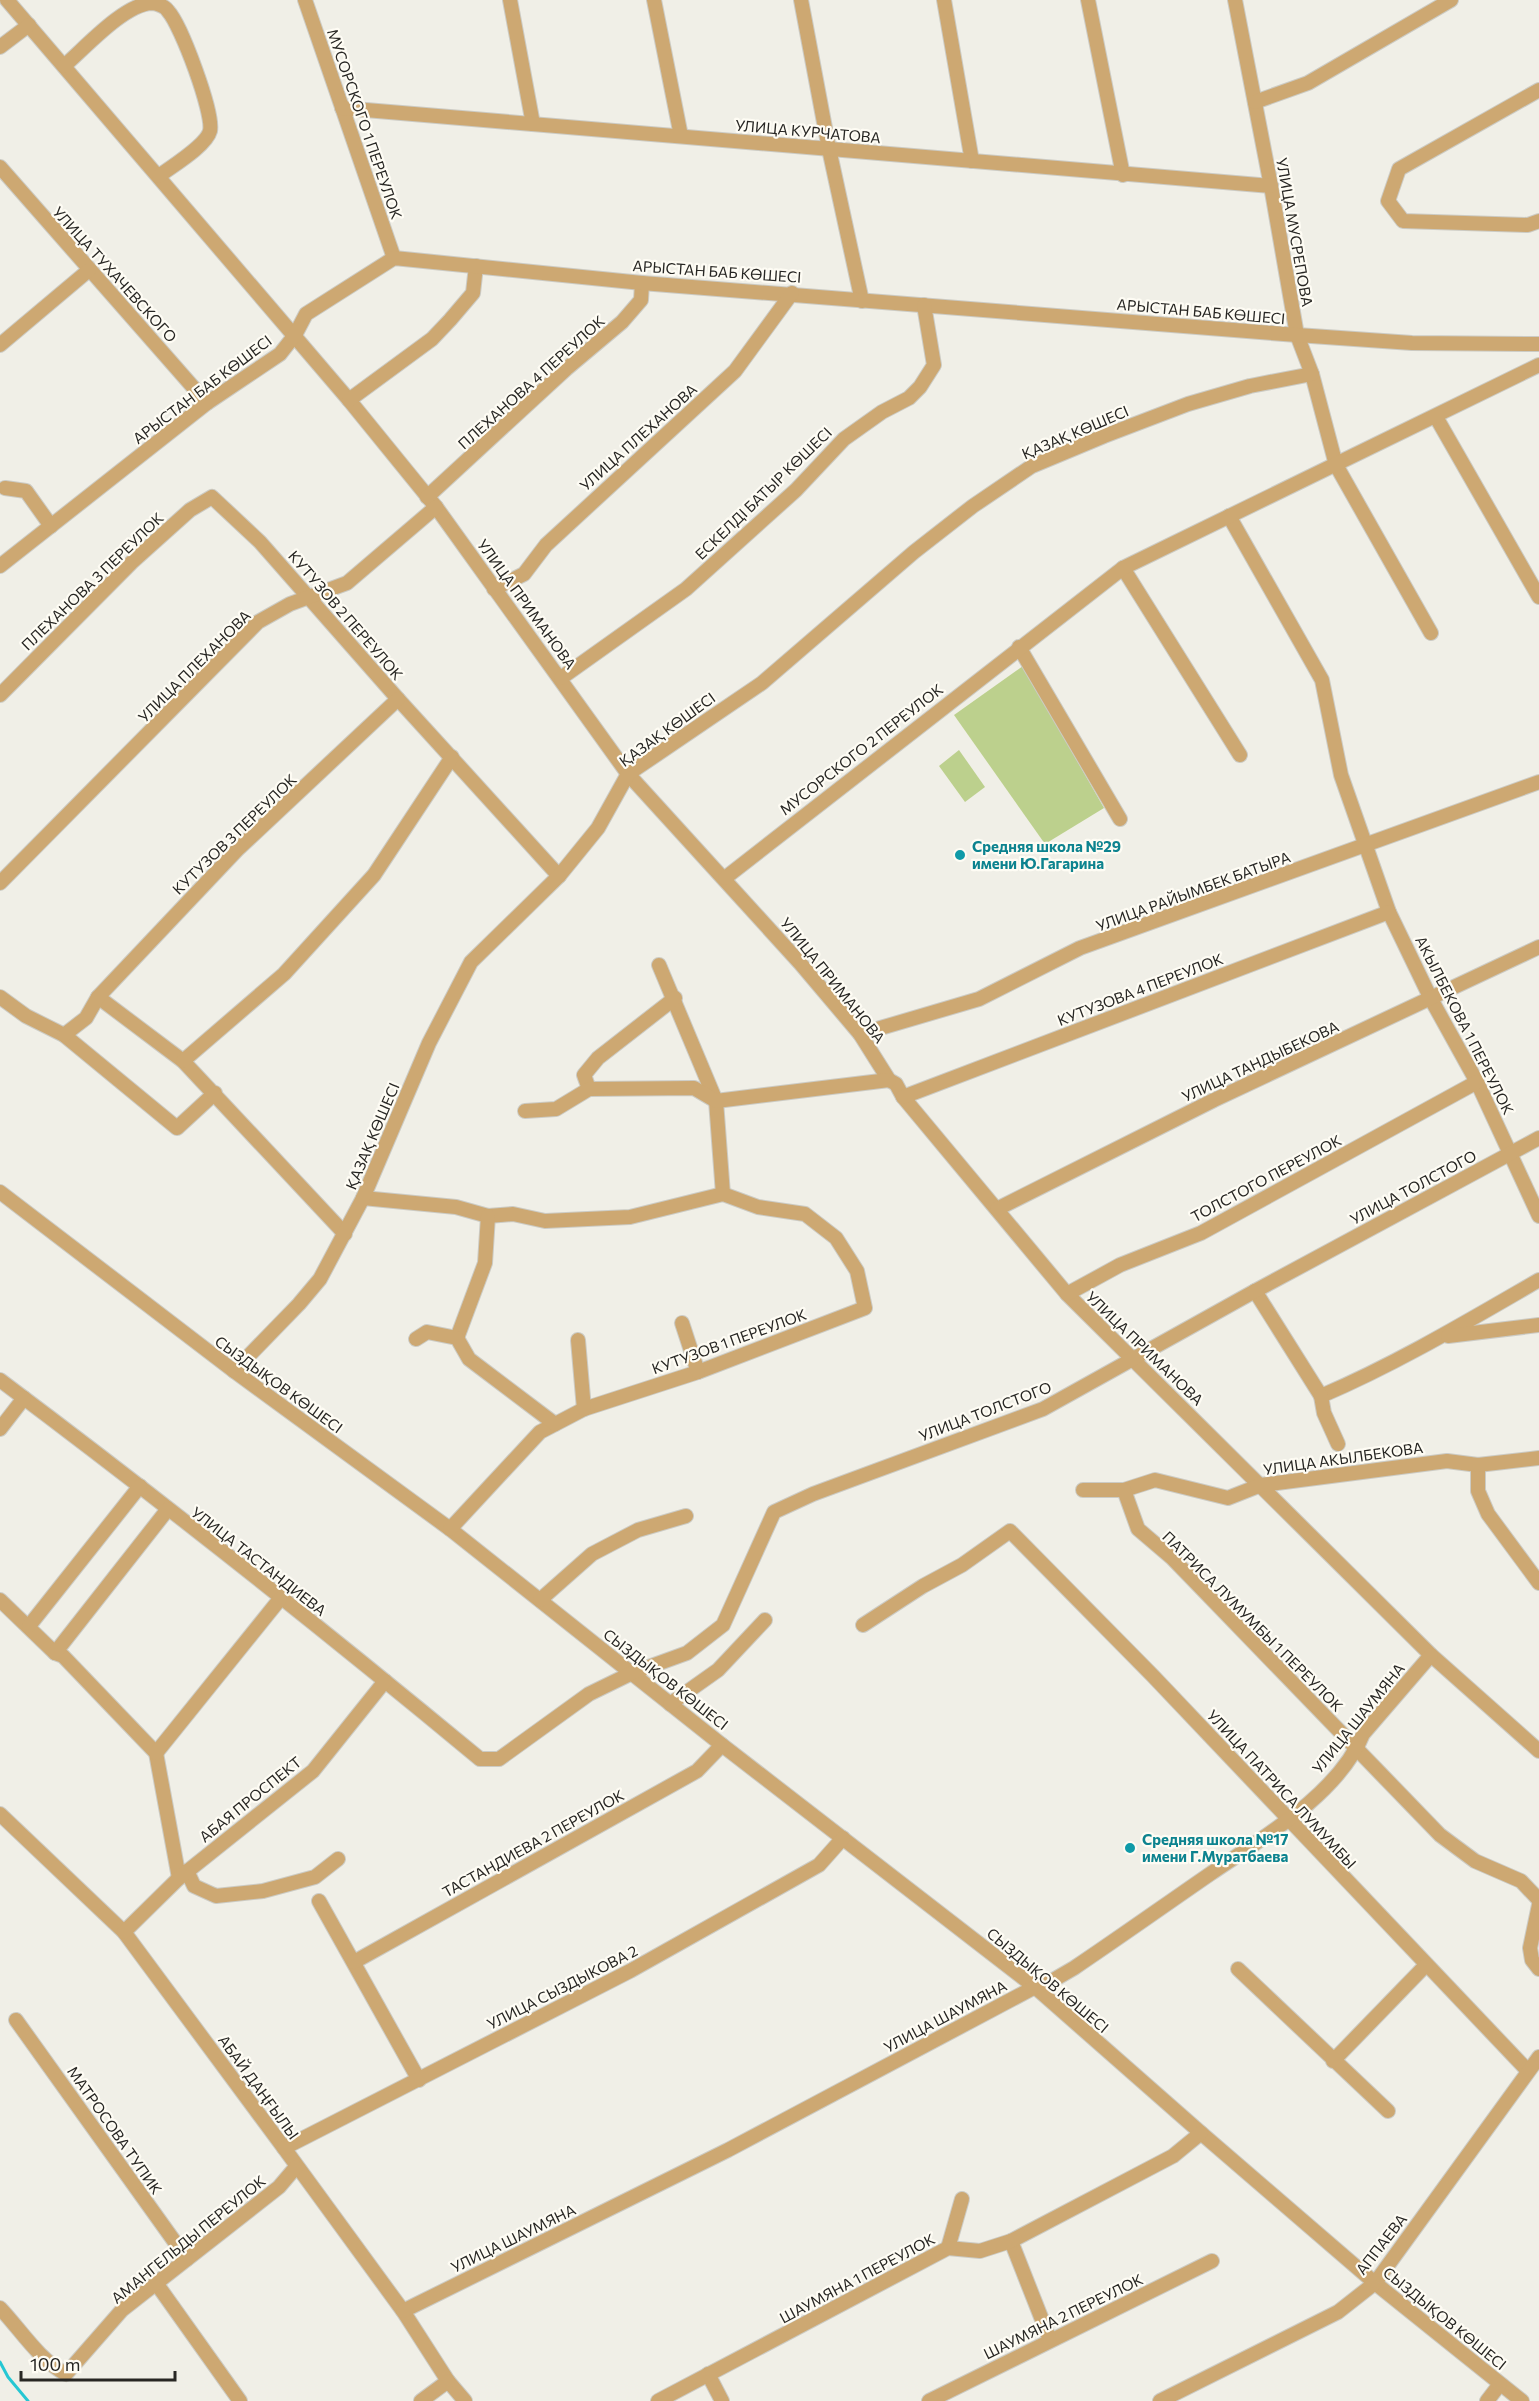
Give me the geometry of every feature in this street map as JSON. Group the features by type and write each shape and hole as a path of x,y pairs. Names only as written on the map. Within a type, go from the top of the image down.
{"street":[{"name":"УЛИЦА ПРИМАНОВА","path":"7,0 349,400 432,502 628,774 725,878 860,1034 889,1080 896,1084 903,1097 1067,1294 1431,1655 1539,1751"},
{"name":"МУСОРСКОГО 1 ПЕРЕУЛОК","path":"305,0 394,258"},
{"path":"510,0 533,124"},
{"path":"654,0 681,136"},
{"path":"801,0 829,149 862,301"},
{"path":"944,0 972,161"},
{"path":"1088,0 1123,175"},
{"name":"УЛИЦА МУСРЕПОВА","path":"1235,0 1297,335 1312,374 1336,465"},
{"path":"1255,102 1308,83 1427,6 1451,0"},
{"path":"64,66 129,11 153,3 167,9 180,32 195,68 209,116 210,130 205,141 159,176"},
{"path":"0,47 28,25"},
{"path":"1539,90 1399,169 1388,201 1402,221 1528,225 1539,221"},
{"name":"УЛИЦА КУРЧАТОВА","path":"342,108 1271,186"},
{"name":"УЛИЦА ТУХАЧЕВСКОГО","path":"1,171 207,402"},
{"name":"АРЫСТАН БАБ КӨШЕСІ","path":"0,566 207,402 280,354 295,335 306,314 394,258 642,283 792,293 862,301 1297,335 1412,343 1539,344"},
{"path":"349,400 432,339 473,292 476,266"},
{"path":"0,345 89,270"},
{"name":"ПЛЕХАНОВА 4 ПЕРЕУЛОК","path":"432,502 566,369 622,322 641,300 642,283"},
{"name":"УЛИЦА ПЛЕХАНОВА","path":"494,589 524,574 546,545 735,370 792,293"},
{"name":"ЕСКЕЛДІ БАТЫР КӨШЕСІ","path":"561,678 686,589 796,490 844,439 882,412 909,398 920,387 934,365 924,305"},
{"name":"МУСОРСКОГО 2 ПЕРЕУЛОК","path":"725,878 1122,568 1538,367"},
{"name":"ҚАЗАҚ КӨШЕСІ","path":"234,1371 320,1279 363,1198 429,1043 471,962 559,876 598,828 628,774 762,683 914,552 973,506 1032,466 1188,404 1250,386 1312,374"},
{"path":"1436,417 1539,597"},
{"path":"1336,465 1431,633"},
{"path":"4,488 26,491 51,526"},
{"name":"КУТУЗОВ 2 ПЕРЕУЛОК","path":"212,497 260,542 398,699 559,876"},
{"name":"ПЛЕХАНОВА 3 ПЕРЕУЛОК","path":"0,695 132,562 190,510 212,497"},
{"name":"УЛИЦА ПЛЕХАНОВА","path":"0,883 258,621 290,604 347,584 432,502"},
{"path":"1229,516 1322,680 1341,775 1366,846"},
{"path":"1122,568 1240,755"},
{"path":"1018,647 1120,819"},
{"name":"КУТУЗОВ 3 ПЕРЕУЛОК","path":"64,1035 86,1018 98,997 237,850 398,699"},
{"path":"183,1061 284,974 374,875 452,757"},
{"name":"УЛИЦА РАЙЫМБЕК БАТЫРА","path":"860,1034 978,999 1080,948 1539,782"},
{"name":"АКЫЛБЕКОВА 1 ПЕРЕУЛОК","path":"1366,846 1389,912 1431,999 1477,1082 1539,1216"},
{"name":"КУТУЗОВА 4 ПЕРЕУЛОК","path":"903,1097 1389,912"},
{"name":"УЛИЦА ТАНДЫБЕКОВА","path":"998,1209 1214,1100 1539,947"},
{"path":"363,1198 456,1207 488,1216 513,1214 545,1221 630,1216 723,1194 716,1101 659,965"},
{"path":"0,997 26,1016 64,1035 177,1128 215,1093"},
{"path":"98,997 183,1061 345,1234"},
{"path":"589,1089 584,1075 598,1058 675,999"},
{"path":"525,1111 556,1109 589,1089 694,1088 716,1101 889,1080"},
{"name":"ТОЛСТОГО ПЕРЕУЛОК","path":"1067,1294 1120,1265 1202,1233 1477,1082"},
{"name":"УЛИЦА ТОЛСТОГО","path":"499,1759 589,1694 632,1673 687,1653 723,1625 774,1512 813,1494 1043,1409 1255,1291 1539,1138"},
{"name":"КУТУЗОВ 1 ПЕРЕУЛОК","path":"450,1529 540,1432 555,1424 584,1409 698,1372 865,1308 857,1271 836,1238 805,1214 758,1207 723,1194"},
{"name":"СЫЗДЫҚОВ КӨШЕСІ","path":"2,1199 450,1529 722,1745 1035,1987 1375,2283 1522,2401"},
{"path":"457,1338 485,1263 488,1216"},
{"path":"1320,1396 1346,1386 1440,1337 1539,1280"},
{"path":"1255,1291 1320,1396 1324,1413 1338,1444"},
{"path":"1482,1313 1493,1330"},
{"path":"682,1323 698,1372"},
{"path":"1440,1337 1539,1325"},
{"path":"416,1339 427,1332 457,1338 469,1359 555,1424"},
{"path":"578,1340 584,1409"},
{"name":"УЛИЦА ТАСТАНДИЕВА","path":"0,1380 140,1486 480,1759 499,1759"},
{"path":"0,1429 24,1398"},
{"name":"УЛИЦА АКЫЛБЕКОВА","path":"1083,1490 1124,1490 1155,1480 1228,1498 1261,1485 1447,1461 1478,1465 1539,1458"},
{"path":"1478,1465 1478,1491 1488,1514 1539,1583"},
{"path":"29,1626 140,1486"},
{"name":"ПАТРИСА ЛУМУМБЫ 1 ПЕРЕУЛОК","path":"1124,1490 1138,1529 1172,1558 1440,1836 1475,1861 1521,1881 1539,1900"},
{"path":"55,1653 168,1509"},
{"path":"540,1600 592,1554 638,1530 686,1516"},
{"name":"УЛИЦА ПАТРИСА ЛУМУМБЫ","path":"863,1625 923,1586 962,1565 1010,1532 1153,1676 1288,1821 1528,2071"},
{"path":"156,1754 280,1599"},
{"path":"0,1600 55,1653 63,1656 156,1754 183,1874 194,1886 216,1896 263,1891 315,1877 338,1859"},
{"path":"670,1704 718,1670 765,1620"},
{"name":"УЛИЦА ШАУМЯНА","path":"403,2311 728,2150 1074,1968 1288,1821 1340,1772 1357,1749 1363,1734 1431,1655"},
{"name":"АБАЯ ПРОСПЕКТ","path":"124,1932 183,1874 313,1771 385,1681"},
{"name":"ТАСТАНДИЕВА 2 ПЕРЕУЛОК","path":"354,1962 697,1770 722,1745"},
{"name":"АБАЙ ДАҢҒЫЛЫ","path":"0,1814 124,1932 403,2311 448,2381 465,2401"},
{"name":"УЛИЦА СЫЗДЫКОВА 2","path":"284,2148 630,1971 819,1865 843,1838"},
{"path":"319,1901 418,2080"},
{"path":"1539,1905 1530,1948 1532,1960 1539,1969"},
{"path":"1333,2061 1426,1965"},
{"path":"1238,1969 1388,2111"},
{"name":"МАТРОСОВА ТУПИК","path":"16,2020 187,2259"},
{"name":"АППАЕВА","path":"1160,2401 1338,2312 1375,2283 1539,2057"},
{"name":"ШАУМЯНА 1 ПЕРЕУЛОК","path":"658,2401 948,2248 980,2252 1011,2241 1173,2156 1201,2133"},
{"name":"АМАНГЕЛЬДЫ ПЕРЕУЛОК","path":"0,2308 41,2356 66,2374 122,2310 279,2187 296,2166"},
{"path":"948,2248 962,2199"},
{"path":"1011,2241 1050,2340"},
{"name":"ШАУМЯНА 2 ПЕРЕУЛОК","path":"929,2401 1212,2261"},
{"path":"156,2283 240,2401"},
{"path":"708,2374 722,2401"},
{"path":"421,2401 448,2381"},
{"path":"1487,2401 1500,2384"}],"green space":[{"path":"1023,666 1104,808 1045,844 954,715"},
{"path":"959,750 985,787 965,802 939,766"}],"waterway":[{"path":"0,2362 8,2377 28,2401"}],"place":[{"name":"Средняя школа №29 имени Ю.Гагарина","path":"960,855"},
{"name":"Средняя школа №17 имени Г.Муратбаева","path":"1130,1848"}]}
